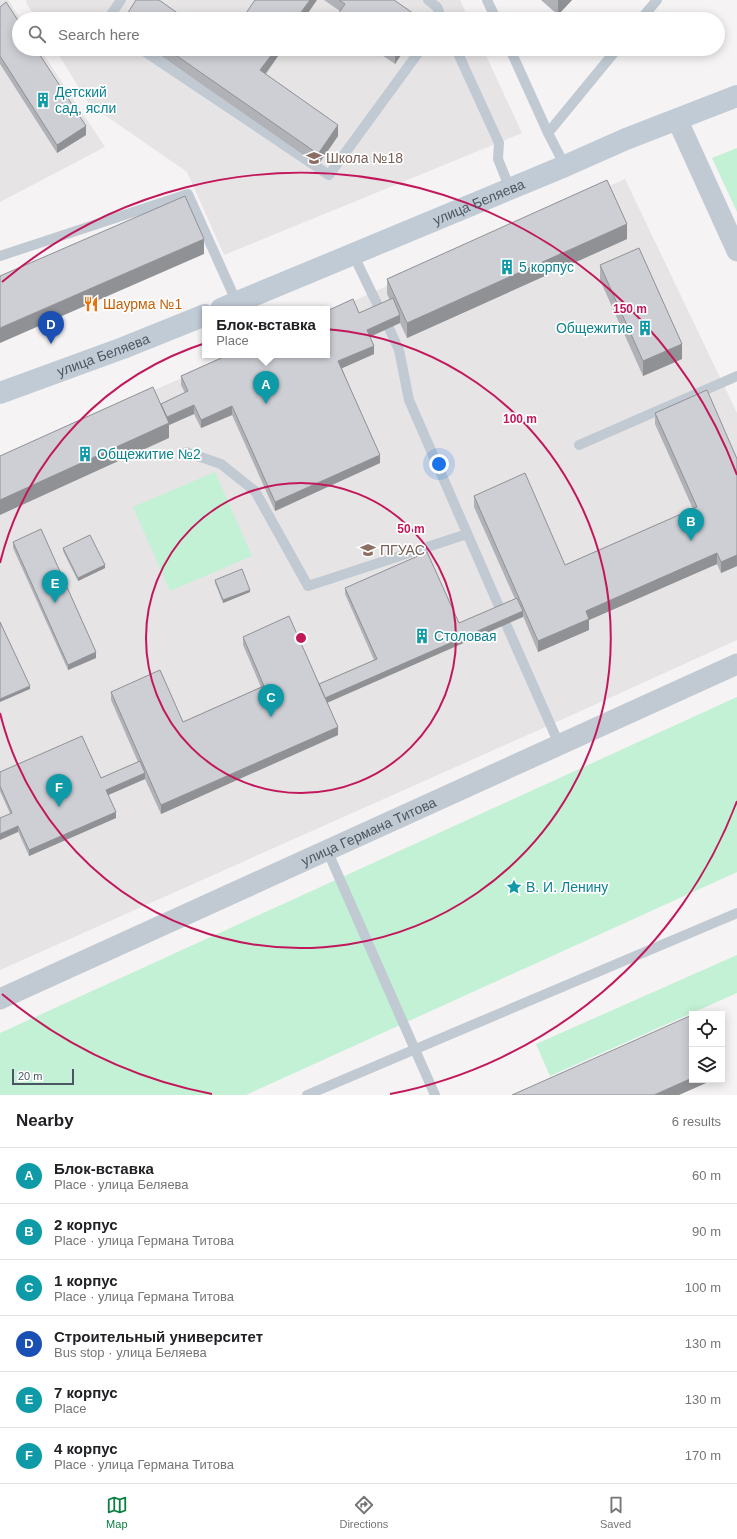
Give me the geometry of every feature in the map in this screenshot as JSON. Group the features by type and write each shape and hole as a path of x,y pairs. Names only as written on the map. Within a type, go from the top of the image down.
{"main road":[{"name":"улица Беляева","path":"229,306 565,166 626,139 737,96"},
{"name":"улица Беляева","path":"0,393 123,348 202,316"}],"street":[{"path":"677,120 737,251"},
{"name":"улица Германа Титова","path":"0,999 737,664"}],"lane":[{"path":"113,12 121,0"},
{"path":"428,0 437,7 439,12"},
{"path":"487,0 493,12"},
{"path":"648,12 657,0"},
{"path":"151,56 329,175 416,56"},
{"path":"459,56 499,143 498,159 510,188"},
{"path":"513,56 548,133 565,166"},
{"path":"548,133 611,56"},
{"path":"0,256 188,194 229,306"},
{"path":"354,254 381,312"},
{"path":"389,328 398,350 409,400 501,611"},
{"path":"579,445 737,376"},
{"path":"186,452 221,464 255,491 308,586 467,534"},
{"path":"506,624 559,744"},
{"path":"327,850 435,1095"},
{"path":"307,1095 737,913"}],"shaded area":[{"path":"0,0 8,0 16,12 12,12 12,56 45,56 105,147 0,202"},
{"path":"27,0 460,0 466,12 32,12 26,2"},
{"name":"Школа №18","path":"59,56 486,56 522,133 224,255 187,172 89,104"},
{"name":"ПГУАС","path":"625,179 737,413 737,640 0,970 0,459 226,358 330,358 330,312"}],"green space":[{"path":"737,148 737,212 712,158"},
{"path":"215,472 252,556 170,591 133,507"},
{"path":"737,697 737,872 246,1095 0,1095 0,1033"},
{"path":"737,955 737,993 696,1011 689,1011 689,1014 550,1076 536,1044"}],"building":[{"path":"136,0 159,0 176,12 128,12"},
{"path":"255,0 310,0 301,12 247,12"},
{"path":"339,0 394,0 411,12 339,12 345,4"},
{"name":"Детский сад, ясли","path":"6,2 12,12 12,56 41,56 86,126 57,145 0,56 0,7"},
{"path":"177,56 271,56 260,70 338,125 318,154"},
{"name":"5 корпус","path":"607,180 627,224 407,323 387,279"},
{"path":"185,196 204,239 0,328 0,276"},
{"name":"Общежитие","path":"639,248 682,344 643,361 600,265"},
{"path":"393,298 400,315 367,330 374,346 338,361 380,455 275,502 232,406 201,420 194,405 167,417 161,404 188,391 181,376 221,358 330,358 330,310 353,299 359,313"},
{"name":"Общежитие №2","path":"153,387 169,423 0,500 0,456"},
{"path":"707,390 737,459 737,555 721,562 717,553 586,611 589,619 538,641 474,496 525,473 565,565 697,507 655,413"},
{"path":"41,529 96,652 68,665 13,542"},
{"path":"90,535 105,565 78,578 63,548"},
{"name":"Столовая","path":"427,552 459,623 517,598 523,611 325,698 319,684 377,659 345,588"},
{"path":"242,569 250,590 223,600 215,580"},
{"path":"289,616 338,727 161,805 111,692 160,670 183,722 264,686 243,637"},
{"path":"0,622 30,686 0,699"},
{"path":"82,736 101,778 140,761 145,773 106,790 116,812 29,850 18,826 0,834 0,818 12,813 0,786 0,772"},
{"path":"689,1016 689,1079 654,1095 512,1095"}],"place":[{"name":"Детский сад, ясли","path":"43,100"},
{"name":"Школа №18","path":"314,158"},
{"name":"5 корпус","path":"507,267"},
{"name":"Шаурма №1","path":"91,304"},
{"name":"Общежитие","path":"645,328"},
{"name":"Строительный университет","path":"51,344"},
{"name":"Блок-вставка","path":"266,404"},
{"name":"Общежитие №2","path":"85,454"},
{"name":"2 корпус","path":"691,541"},
{"name":"ПГУАС","path":"368,550"},
{"name":"7 корпус","path":"55,603"},
{"name":"Столовая","path":"422,636"},
{"name":"1 корпус","path":"271,717"},
{"name":"4 корпус","path":"59,807"},
{"name":"В. И. Ленину","path":"514,887"}]}
